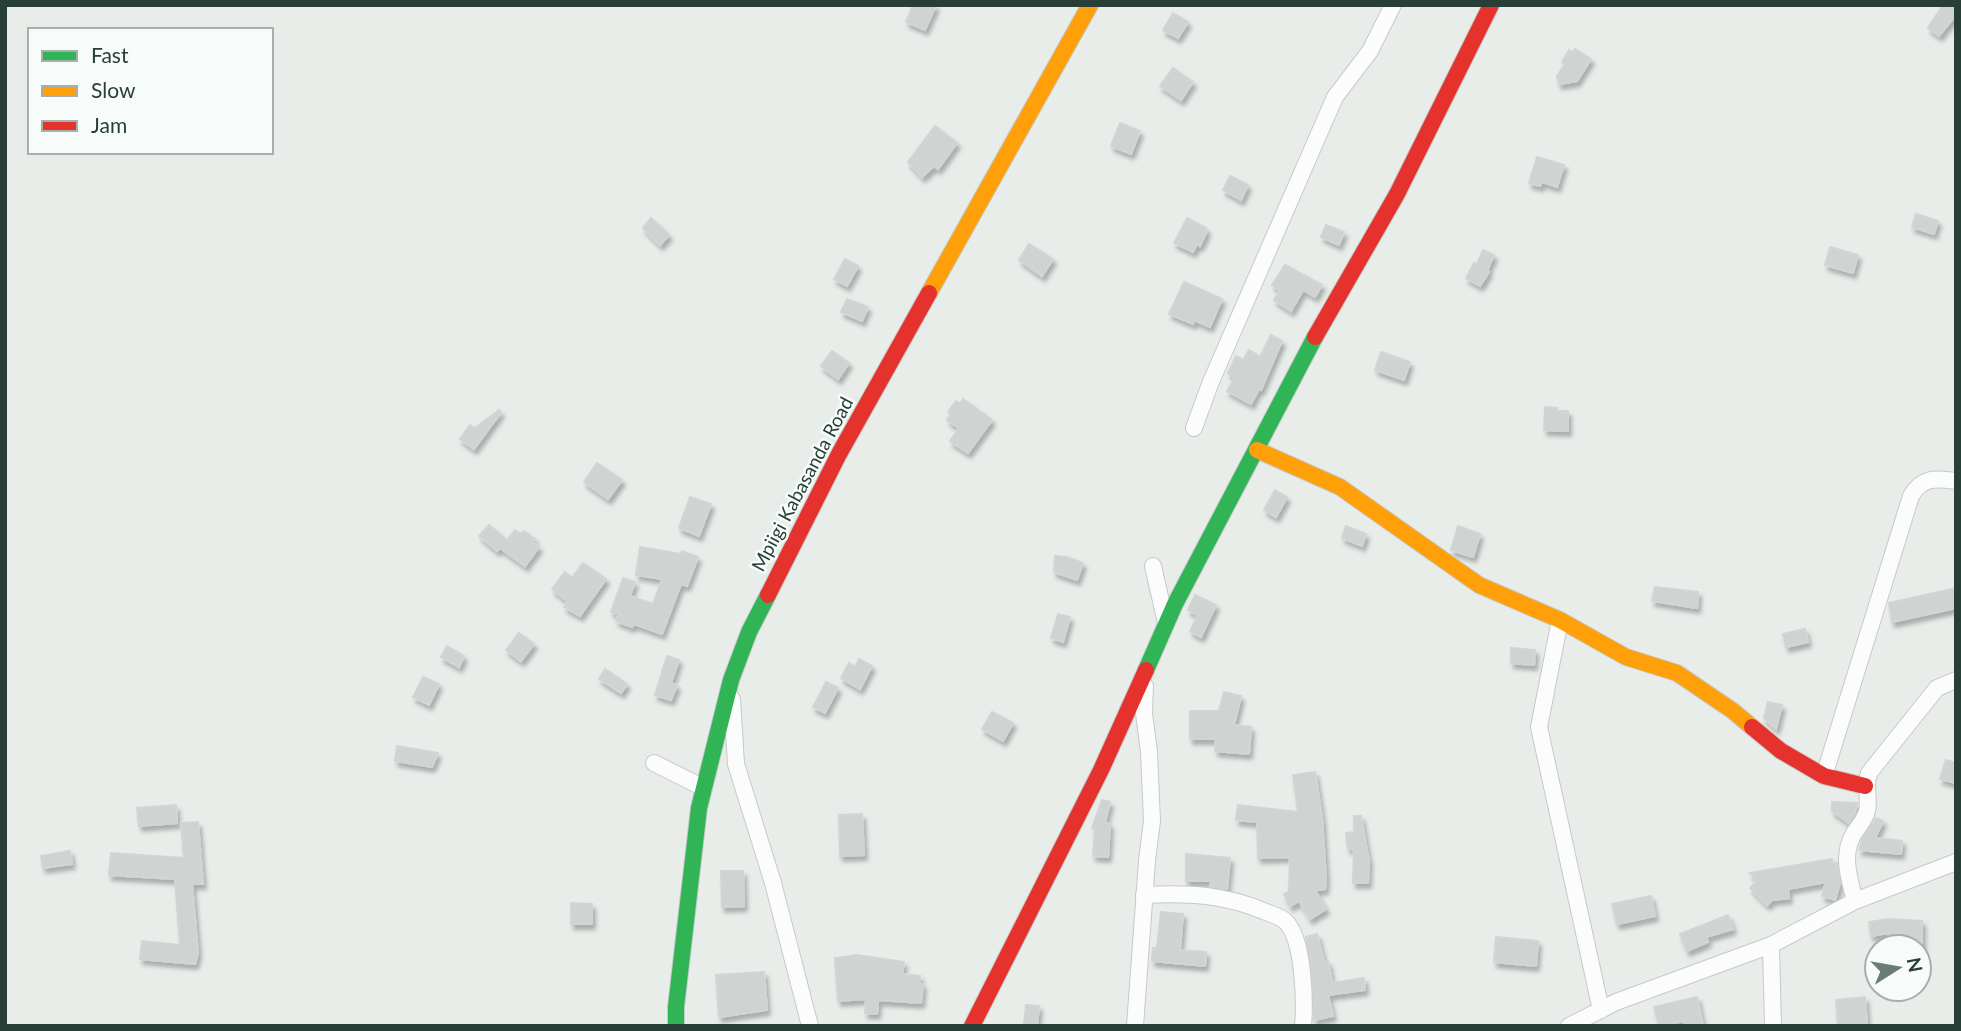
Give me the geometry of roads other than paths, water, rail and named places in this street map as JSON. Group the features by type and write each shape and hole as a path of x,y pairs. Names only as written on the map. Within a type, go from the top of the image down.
{"street":[{"name":"Mpiigi Kabasanda Road","path":"676,1026 699,808 731,680 749,632 839,454 1090,5"},
{"path":"1194,428 1210,384 1335,97 1370,51 1393,5"},
{"path":"972,1026 1069,836 1145,677 1167,623 1322,323 1397,194 1491,5"},
{"path":"1257,450 1340,487 1479,585 1560,620 1626,657 1665,668 1696,684 1781,751 1825,776 1865,786"},
{"path":"1825,776 1911,496 1924,481 1956,481"},
{"path":"1153,566 1167,623"},
{"path":"1560,620 1539,727 1601,1010"},
{"path":"1135,1026 1152,821 1149,752 1144,713 1145,677"},
{"path":"731,680 736,764 773,883 810,1026"},
{"path":"1855,901 1847,868 1848,851 1852,836 1864,821 1868,807 1865,786 1869,773 1937,688 1956,680"},
{"path":"654,763 704,788"},
{"path":"1569,1026 1616,1002 1771,945 1855,901 1956,862"},
{"path":"1144,895 1180,893 1231,898 1286,921 1294,936 1301,961 1303,1026"},
{"path":"1771,945 1773,1026"}]}
